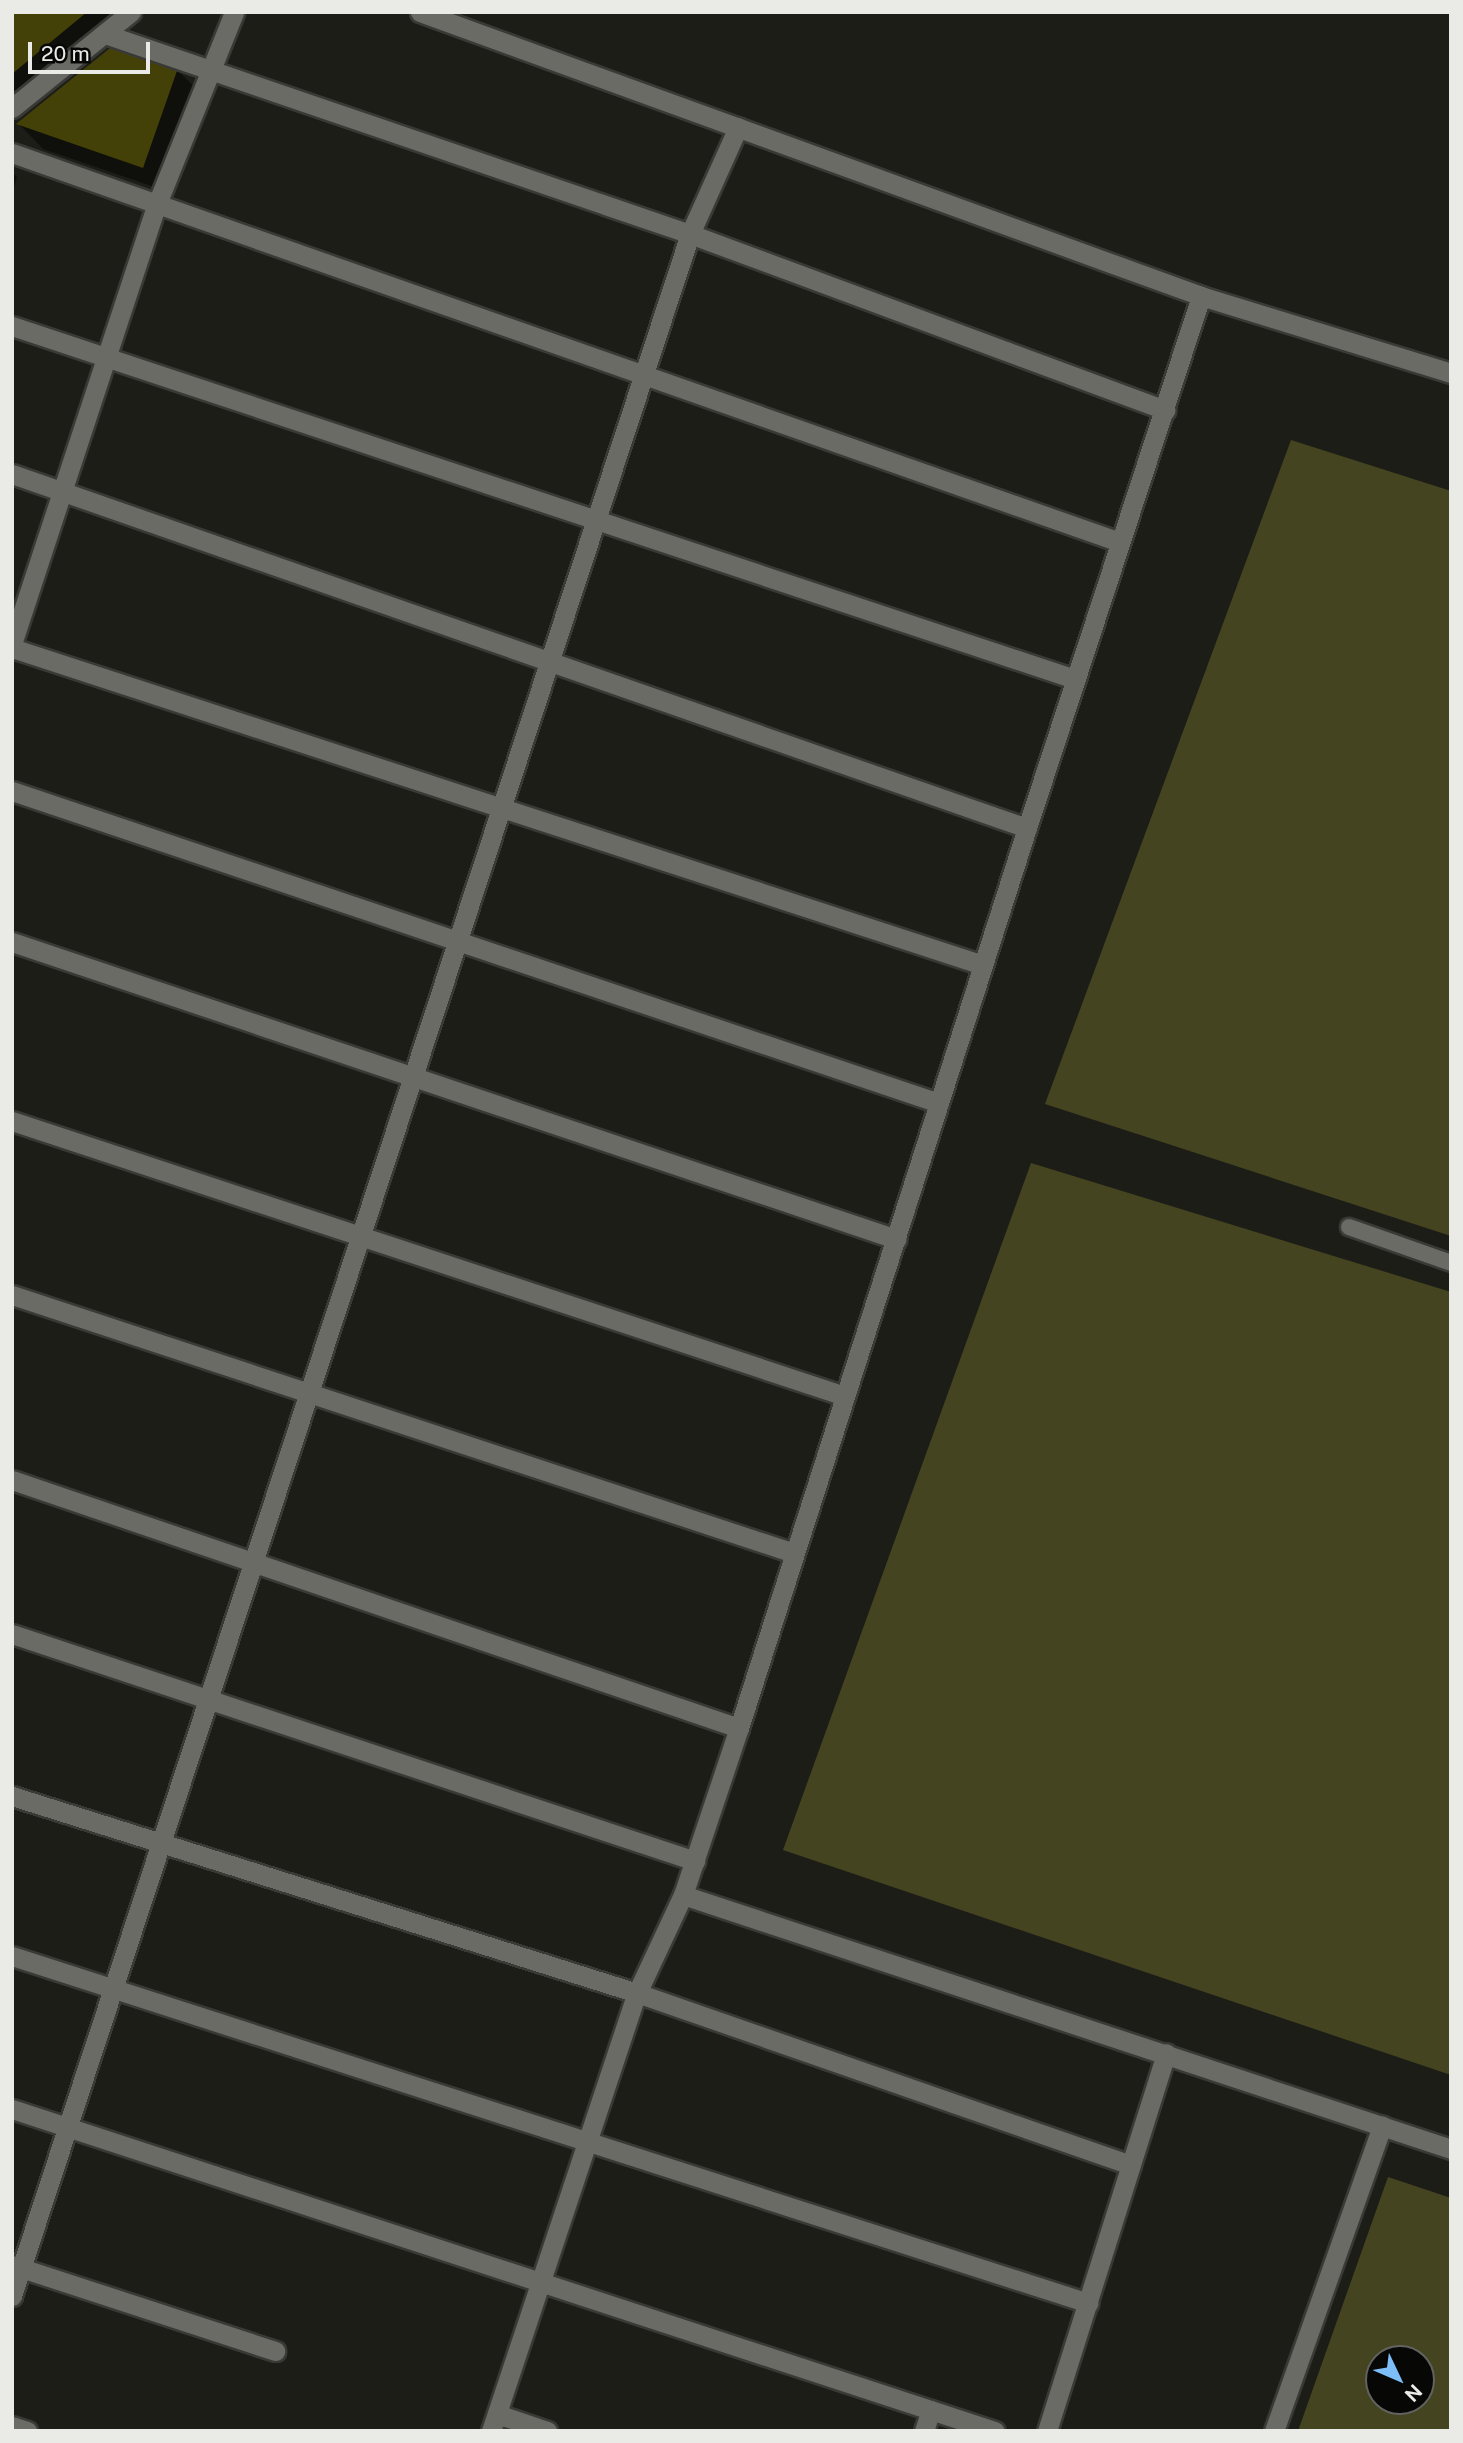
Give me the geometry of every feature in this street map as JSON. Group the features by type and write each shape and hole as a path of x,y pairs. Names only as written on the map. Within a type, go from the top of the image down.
{"street":[{"path":"12,108 131,12"},
{"path":"234,12 157,204 12,646 983,965"},
{"path":"419,12 1201,296 1451,373"},
{"path":"105,34 690,234 1164,410"},
{"path":"12,2296 17,2267 68,2127 690,234 738,127"},
{"path":"12,153 1120,542"},
{"path":"547,2431 494,2423 637,1993 683,1895 695,1861 1201,296"},
{"path":"12,326 1075,679"},
{"path":"12,474 1027,828"},
{"path":"12,791 939,1103"},
{"path":"12,942 896,1239"},
{"path":"12,1121 845,1396"},
{"path":"12,1295 794,1553"},
{"path":"12,1480 739,1728"},
{"path":"12,1634 695,1861"},
{"path":"12,1796 637,1993 1131,2165"},
{"path":"683,1895 1451,2149"},
{"path":"12,1956 1088,2303"},
{"path":"1047,2431 1166,2053"},
{"path":"12,2109 995,2431"},
{"path":"1274,2431 1382,2126"},
{"path":"17,2267 275,2351"},
{"path":"924,2431 931,2410"},
{"path":"12,2426 27,2431"}],"lane":[{"path":"1349,1227 1451,1263"}],"shaded area":[{"path":"1291,440 1451,491 1451,1236 1045,1104"},
{"path":"1031,1163 1451,1292 1451,2075 783,1850"},
{"path":"1388,2177 1451,2198 1451,2431 1298,2431"}],"building":[{"path":"12,12 87,12 12,74"},
{"path":"115,44 178,68 143,168 16,124"}]}
